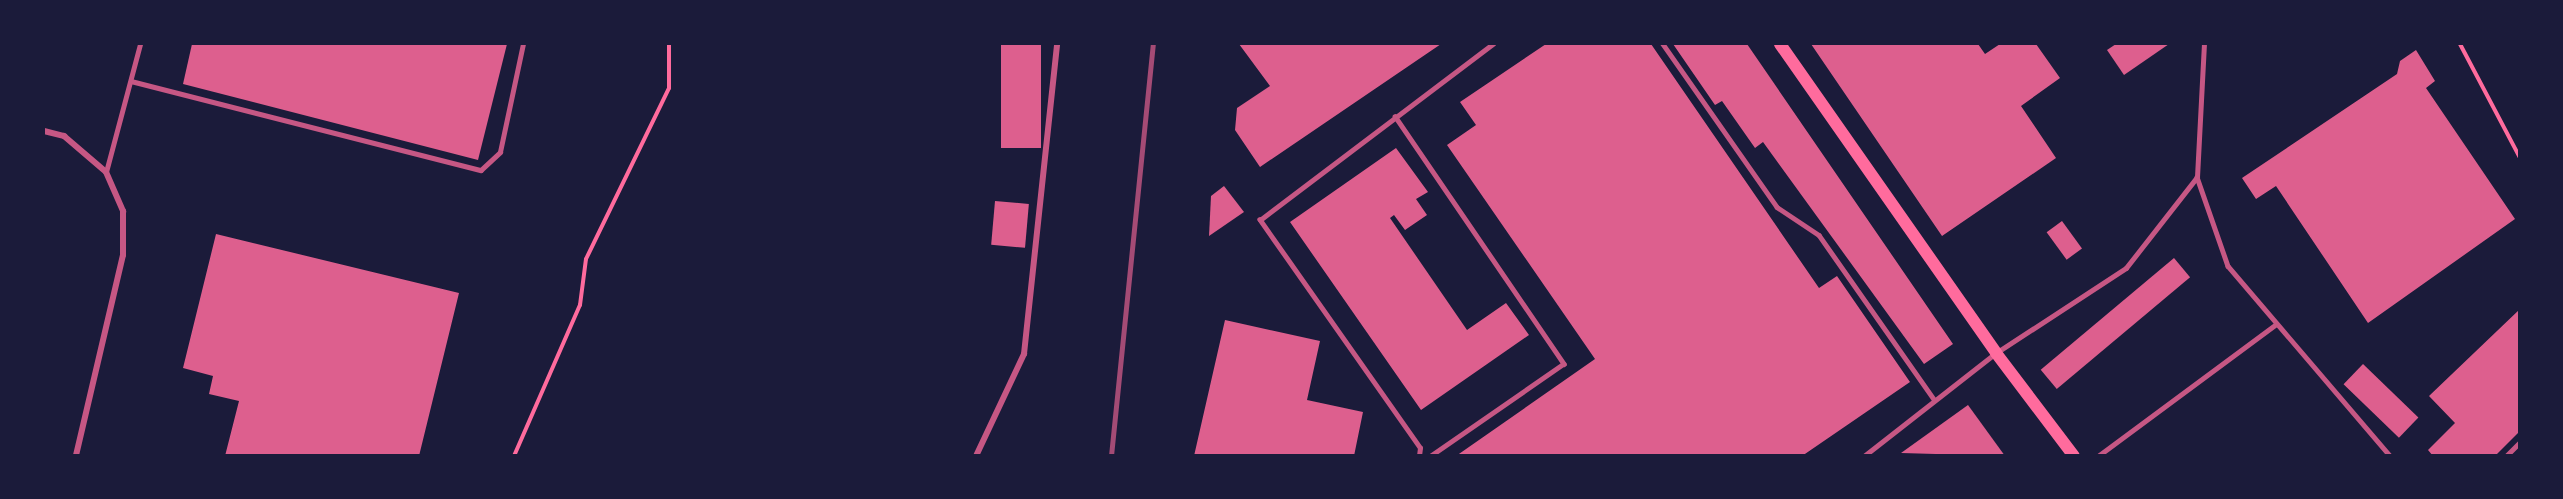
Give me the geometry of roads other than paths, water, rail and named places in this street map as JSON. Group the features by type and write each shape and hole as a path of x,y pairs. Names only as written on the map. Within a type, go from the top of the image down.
{"main road":[{"path":"1780,44 1996,353 2074,456"}],"street":[{"path":"976,456 1024,354 1056,44"},
{"path":"44,131 64,136 106,172 123,211 123,255 76,456"}],"lane":[{"path":"106,172 140,44"},
{"path":"130,81 481,170 500,152 524,44"},
{"path":"1419,456 1420,448 1260,220 1493,44"},
{"path":"1662,44 1777,207 1819,235 1934,399"},
{"path":"2204,44 2197,177 2228,266 2275,325 2390,456"},
{"path":"1395,116 1564,364 1431,456"},
{"path":"1864,456 1934,399 1996,353 2126,268 2197,177"},
{"path":"2098,456 2275,325"},
{"path":"2506,456 2520,442"}],"railway":[{"path":"1111,456 1153,44"}]}
